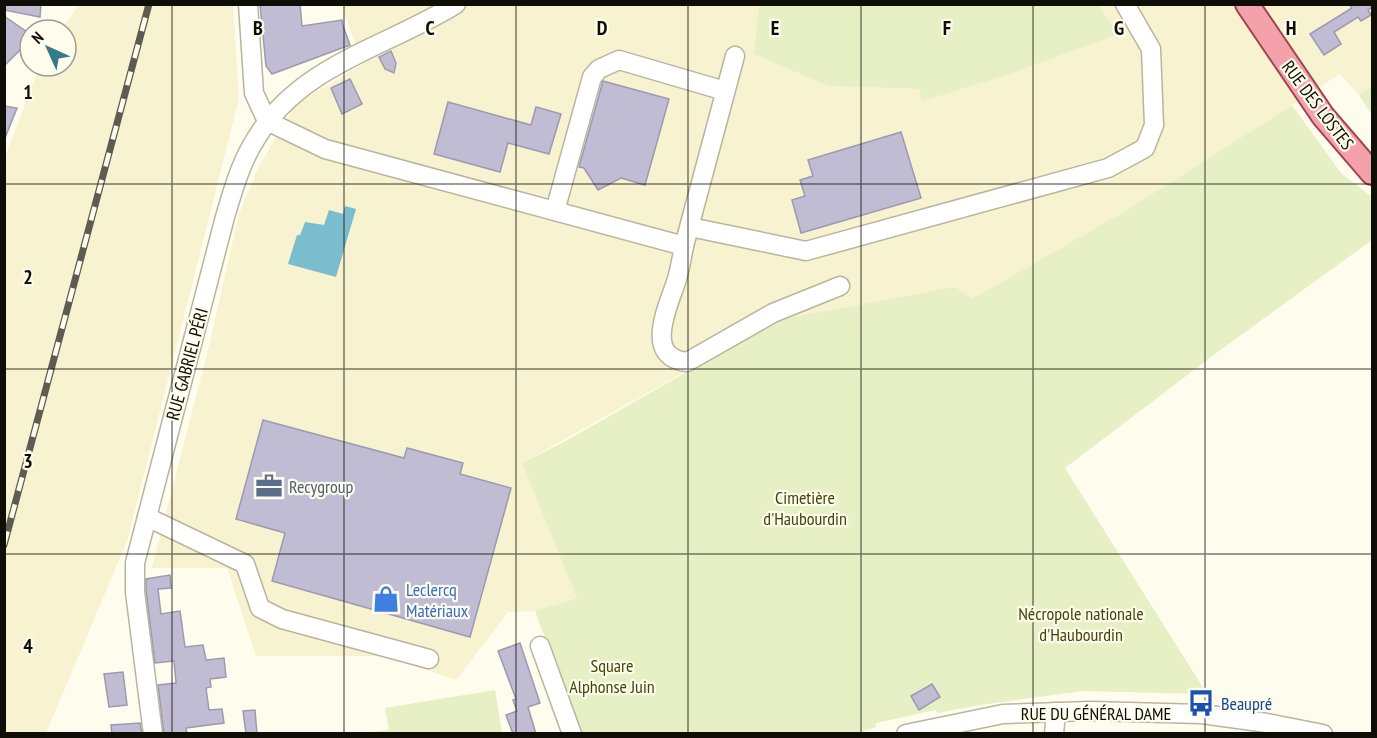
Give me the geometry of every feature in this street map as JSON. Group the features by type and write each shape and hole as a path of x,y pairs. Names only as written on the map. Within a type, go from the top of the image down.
{"main road":[{"name":"RUE DES LOSTES","path":"1247,4 1323,116 1372,173"}],"street":[{"path":"248,4 254,93 267,122 324,149 684,246"},
{"name":"RUE GABRIEL PÉRI","path":"153,734 134,582 135,563 230,201 250,148 267,122 288,98 321,73 456,4"},
{"path":"690,227 806,251 1108,168 1145,148 1154,125 1151,49 1125,4"},
{"path":"735,56 661,327 664,350 675,360 687,362 773,313 840,286"},
{"path":"555,211 592,77 599,69 619,60 725,92"},
{"path":"147,517 245,564 260,608 282,619 429,659"},
{"path":"540,646 572,734"},
{"name":"RUE DU GÉNÉRAL DAME","path":"906,734 983,717 1026,712 1056,712 1177,713 1249,727 1323,734"},
{"path":"1054,734 1056,712"}],"shaded area":[{"path":"79,5 233,5 239,99 127,541 46,733 5,733 5,157 35,78 78,78 78,18 70,18"},
{"path":"343,5 759,5 754,54 828,86 919,89 922,100 1007,75 1118,34 1098,5 1372,5 1372,115 1359,95 1340,74 1127,210 972,299 778,320 522,463 577,598 535,611 508,612 456,680 388,656 256,656 227,568 152,568 210,342 239,214 259,166 295,105 364,63 344,14"}],"green space":[{"path":"759,5 1098,5 1119,34 1007,75 922,101 919,89 828,86 754,54"},
{"path":"1372,86 1372,115 1359,95"},
{"name":"Cimetière d'Haubourdin","path":"1292,105 1341,173 1372,197 1372,240 1219,351 1065,468 1207,694 1083,691 938,713 936,710 876,723 876,727 858,733 580,733 535,611 577,598 522,463 564,442 778,320 955,287 972,299 1127,210"},
{"path":"495,690 502,733 360,733 389,730 385,708"}],"water":[{"path":"345,206 356,209 336,277 288,264 297,235 300,235 305,222 324,225 329,210 343,214"}],"building":[{"path":"5,4 41,4 40,17 4,10"},
{"path":"260,4 300,4 302,26 342,20 350,45 272,74 266,66"},
{"path":"1349,4 1372,4 1368,10 1371,15 1361,21 1358,17 1334,32 1341,44 1324,55 1310,34 1352,8"},
{"path":"4,16 18,26 18,52 4,66"},
{"path":"391,51 396,63 394,73 385,69 379,57"},
{"path":"350,79 362,104 342,114 331,88"},
{"path":"603,81 669,99 645,185 621,178 598,190 584,168 579,167"},
{"path":"448,102 531,125 536,107 561,114 549,154 508,143 500,172 434,154"},
{"path":"4,106 17,108 5,138 4,138"},
{"path":"901,132 921,198 801,233 792,200 805,196 800,180 813,176 808,160"},
{"path":"263,420 404,458 407,448 463,463 460,474 511,488 470,637 272,581 285,533 236,519"},
{"path":"170,575 171,588 158,589 161,614 180,611 185,647 203,645 206,660 224,658 226,677 210,679 211,687 206,688 209,710 222,709 224,723 186,728 187,734 164,734 158,685 176,683 174,661 155,663 146,591 146,579"},
{"path":"520,643 540,703 528,707 536,734 513,734 506,715 517,711 513,700 516,699 498,651"},
{"path":"123,672 127,705 109,707 104,674"},
{"path":"932,684 940,697 919,710 911,696"},
{"path":"255,710 257,734 246,734 243,711"},
{"path":"140,723 142,734 112,734 111,725"}],"railway":[{"path":"4,545 149,4"}],"place":[{"name":"Recygroup","path":"269,486"},
{"name":"Leclercq Matériaux","path":"386,599"},
{"name":"Beaupré","path":"1201,703"}],"park label":[{"name":"Nécropole nationale d'Haubourdin","path":"1081,623"},
{"name":"Square Alphonse Juin","path":"612,675"}]}
